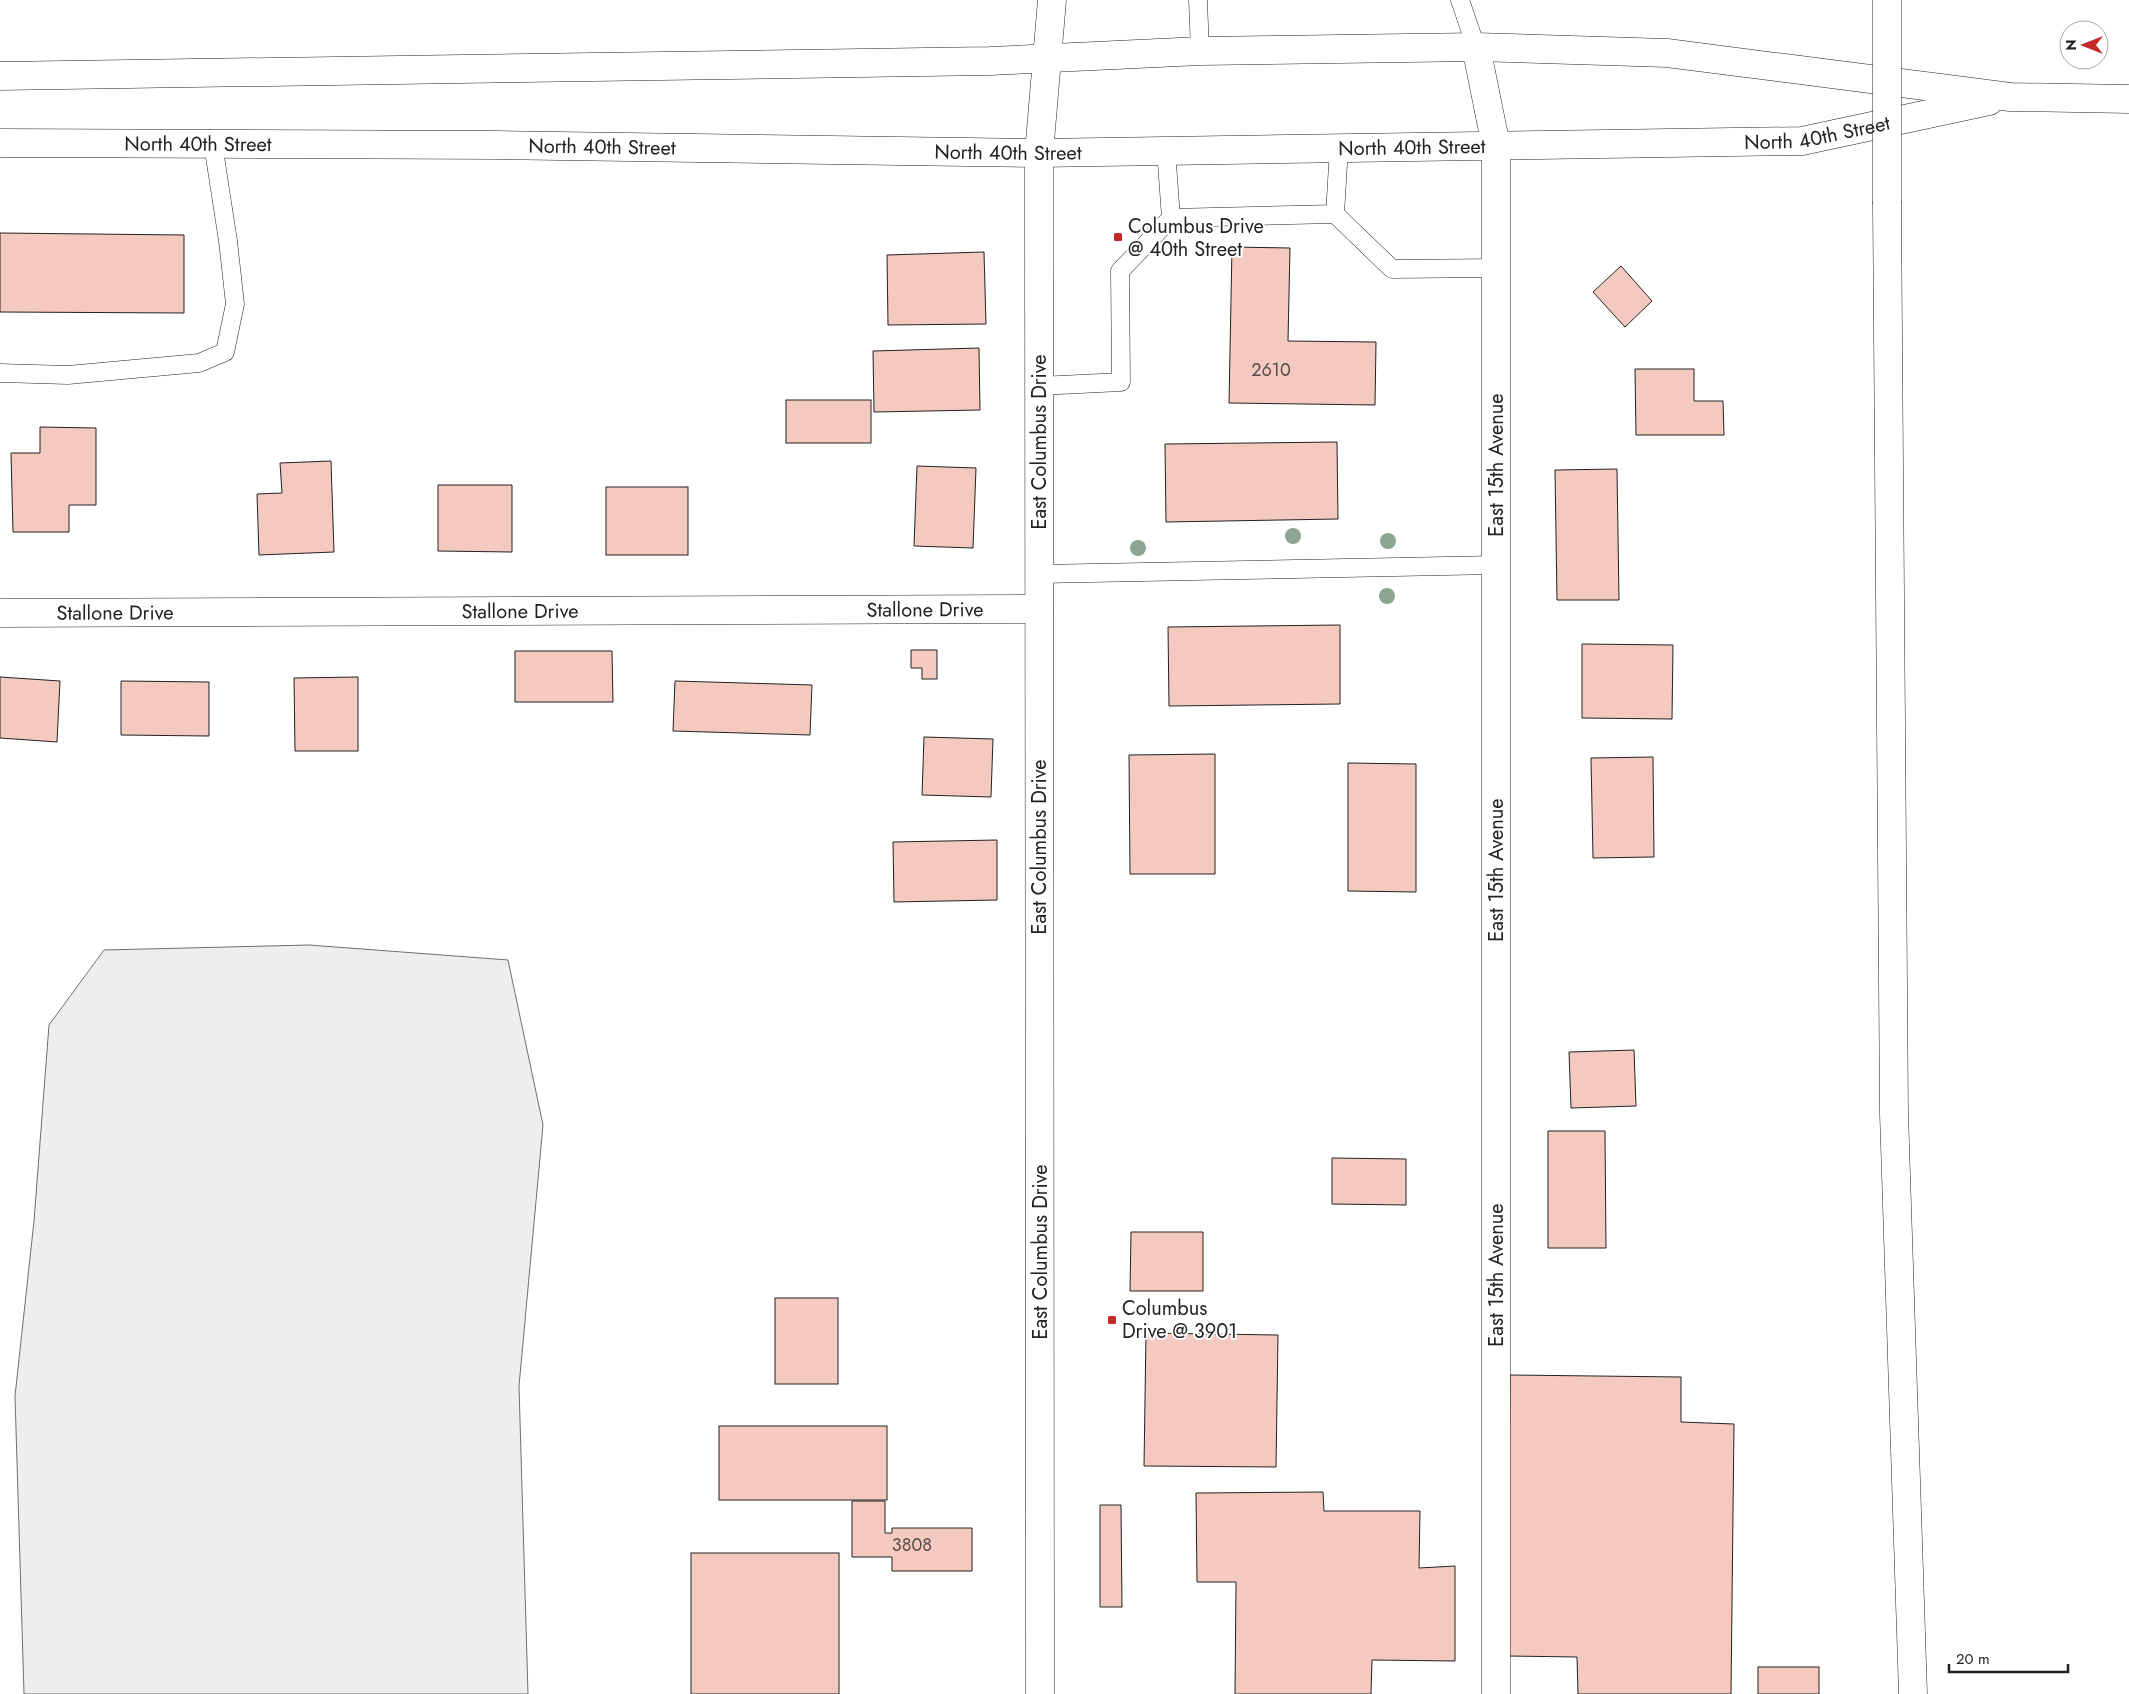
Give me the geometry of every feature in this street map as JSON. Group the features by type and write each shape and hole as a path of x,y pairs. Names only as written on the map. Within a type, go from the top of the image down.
{"main road":[{"name":"East Columbus Drive","path":"1040,1694 1039,153 1052,0"},
{"path":"1886,0 1894,1114 1913,1694"},
{"name":"North 40th Street","path":"0,76 1047,60 1200,51 1476,47 1667,53 2010,97 2129,99"},
{"name":"East 15th Avenue","path":"1476,47 1496,146 1496,1694"},
{"name":"North 40th Street","path":"0,143 498,145 1039,153 1802,141 2010,97"},
{"name":"Stallone Drive","path":"0,613 1039,609"}],"lane":[{"path":"1198,0 1200,51"},
{"path":"1460,0 1476,47"},
{"path":"0,373 68,374 199,363 224,352 235,304 228,241 213,144"},
{"path":"1335,214 1339,148"},
{"path":"1166,150 1171,218"},
{"path":"1039,386 1121,382 1120,271 1171,218 1335,214 1392,269 1496,268"},
{"path":"1039,574 1496,565"}],"shaded area":[{"path":"309,945 508,960 543,1125 519,1386 528,1694 24,1694 15,1396 34,1221 49,1025 104,950"}],"building":[{"path":"0,233 184,235 184,313 0,312"},
{"path":"1232,247 1290,248 1288,341 1376,342 1375,405 1229,403"},
{"path":"984,252 986,324 888,325 887,255"},
{"path":"1621,266 1652,301 1625,327 1593,292"},
{"path":"979,348 980,410 874,412 873,351"},
{"path":"1635,369 1694,369 1694,401 1723,401 1724,435 1636,435"},
{"path":"786,400 871,400 871,443 786,443"},
{"path":"40,427 96,428 96,505 69,505 69,532 13,532 11,453 40,453"},
{"path":"1337,442 1338,519 1166,522 1165,444"},
{"path":"331,461 334,552 259,555 257,494 282,493 280,463"},
{"path":"917,466 976,468 973,548 914,546"},
{"path":"1617,469 1619,600 1557,600 1555,470"},
{"path":"438,485 512,485 512,552 438,551"},
{"path":"606,487 688,487 688,555 606,555"},
{"path":"1340,625 1340,704 1169,706 1168,627"},
{"path":"1582,644 1673,645 1672,719 1582,718"},
{"path":"911,650 937,650 937,679 922,679 922,668 911,668"},
{"path":"515,651 612,651 613,702 515,702"},
{"path":"0,677 60,681 57,742 0,738"},
{"path":"358,677 358,751 295,751 294,678"},
{"path":"121,681 209,682 209,736 121,735"},
{"path":"675,681 812,685 810,735 673,731"},
{"path":"924,737 993,739 991,797 922,795"},
{"path":"1215,754 1215,874 1130,874 1129,755"},
{"path":"1653,757 1654,857 1593,858 1591,758"},
{"path":"1348,763 1416,764 1416,892 1348,891"},
{"path":"997,840 997,900 894,902 893,842"},
{"path":"1634,1050 1636,1106 1571,1108 1569,1052"},
{"path":"1548,1131 1605,1131 1606,1248 1548,1248"},
{"path":"1332,1158 1406,1159 1406,1205 1332,1204"},
{"path":"1131,1232 1203,1232 1203,1291 1130,1291"},
{"path":"775,1298 838,1298 838,1384 775,1384"},
{"path":"1146,1333 1278,1335 1276,1467 1144,1466"},
{"path":"1510,1375 1681,1377 1681,1422 1734,1424 1731,1694 1578,1694 1577,1657 1508,1656"},
{"path":"719,1426 887,1426 887,1500 719,1500"},
{"path":"1323,1492 1324,1511 1420,1511 1419,1568 1455,1566 1455,1661 1372,1660 1371,1694 1235,1694 1236,1582 1197,1582 1196,1493"},
{"path":"852,1501 885,1501 885,1533 892,1533 892,1528 972,1528 972,1571 892,1571 892,1557 852,1557"},
{"path":"1100,1505 1121,1505 1122,1607 1100,1607"},
{"path":"691,1553 839,1553 839,1694 691,1694"},
{"path":"1758,1667 1819,1667 1819,1694 1758,1694"}],"place":[{"name":"Columbus Drive @ 40th Street","path":"1118,237"},
{"name":"Columbus Drive @ 3901","path":"1112,1320"}]}
